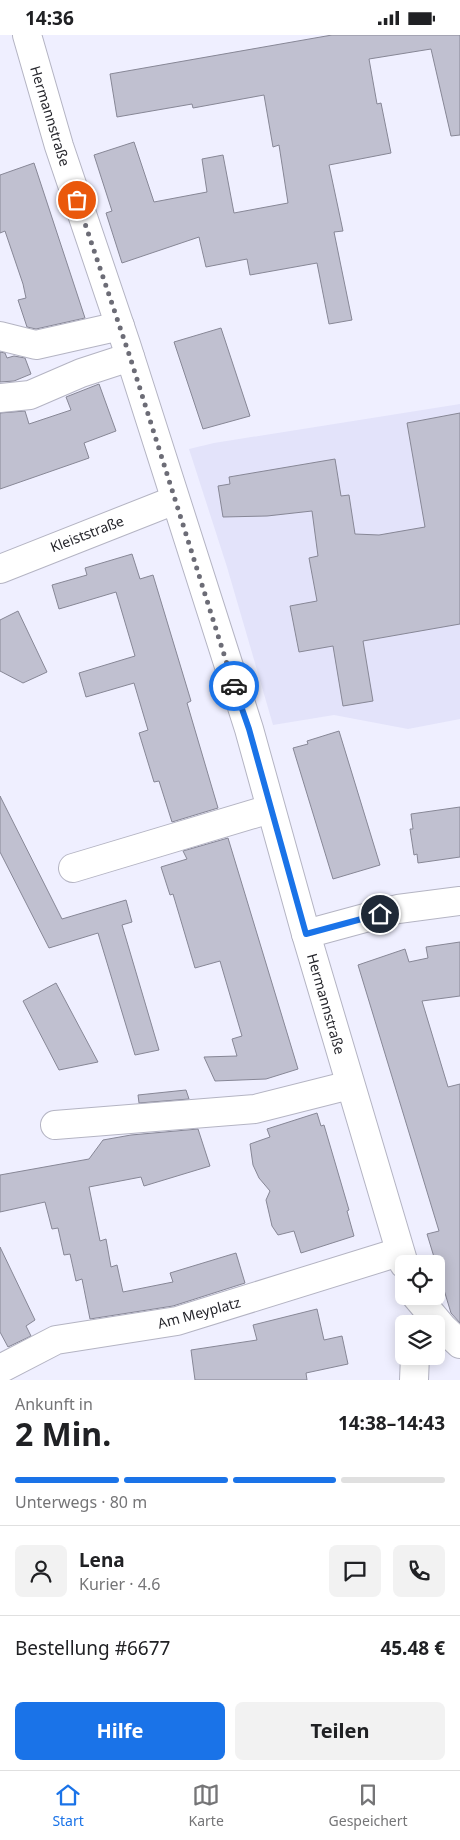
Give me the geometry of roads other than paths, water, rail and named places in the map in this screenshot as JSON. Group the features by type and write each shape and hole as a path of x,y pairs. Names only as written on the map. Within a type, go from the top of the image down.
{"street":[{"name":"Hermannstraße","path":"27,35 59,146 120,326 249,729 270,809 400,1255"},
{"path":"0,336 36,345 120,326"},
{"path":"0,398 30,395 81,373 130,357"},
{"name":"Kleiststraße","path":"0,569 175,500"},
{"path":"73,868 270,809"},
{"path":"306,934 398,909 460,901"},
{"path":"55,1125 256,1109 350,1085"},
{"name":"Am Meyplatz","path":"0,1369 56,1340 178,1321 395,1260"},
{"path":"424,1305 443,1328 460,1344"},
{"path":"414,1380 415,1365"}]}
